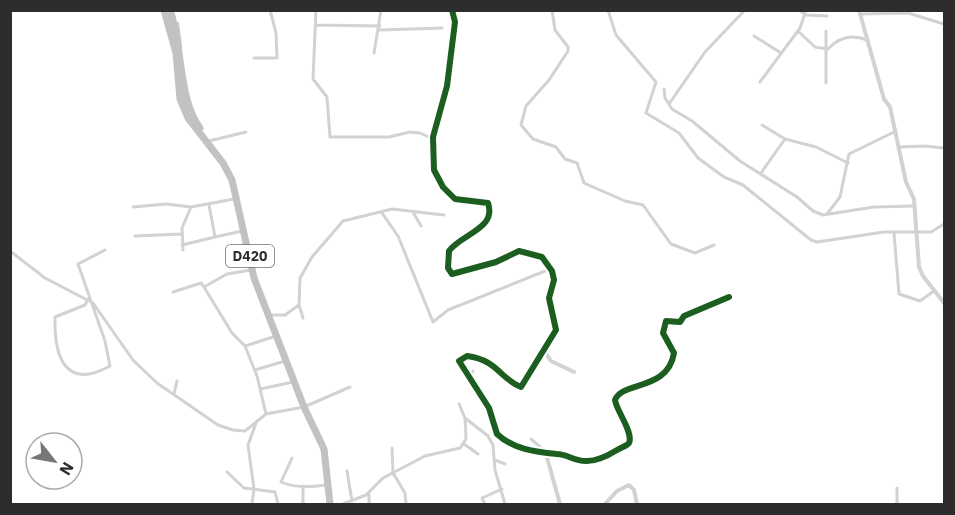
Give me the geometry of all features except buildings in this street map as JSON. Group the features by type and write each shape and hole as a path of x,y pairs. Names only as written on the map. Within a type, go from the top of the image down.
{"highway":[{"name":"D420","path":"164,10 176,53 178,90 183,108 194,128 229,172 251,270 294,382 324,449 326,485 332,504"},
{"name":"D420","path":"171,10 180,47 189,106 196,124 228,164 236,180 250,256 305,406 328,454 332,504"}],"street":[{"path":"254,58 277,58 276,33 270,10"},
{"path":"316,10 314,79 327,97 330,137 389,137 410,132 420,133 433,139"},
{"path":"374,53 380,28 381,10"},
{"path":"452,10 455,22 447,86 433,139 434,170 448,193 455,199 488,203 489,207 486,223 449,250 448,268 452,274 496,262 519,251 542,257 551,269 554,280 549,297 556,330 521,387 499,368 482,359 461,357 458,364 470,377 489,408 497,434 515,445 546,454 558,453 575,460 590,462 628,444 630,440 615,400 620,392 644,385 666,369 674,353 663,333 666,321 680,322 684,316 729,297"},
{"path":"552,10 555,30 568,47 568,51 549,80 526,106 521,125 533,139 556,147 565,159 577,163 584,183 607,194 643,206 671,244 694,253 714,245"},
{"path":"608,10 616,35 656,82 646,113 679,133 698,158 724,177 743,185 816,242 894,233 937,231 945,224"},
{"path":"669,105 705,52 745,10"},
{"path":"799,10 827,16"},
{"path":"945,24 908,13 860,12 896,130 915,206 919,267 945,303"},
{"path":"760,82 798,31 806,13"},
{"path":"316,25 442,28"},
{"path":"798,31 814,47 828,49"},
{"path":"826,31 828,49 826,83"},
{"path":"754,36 781,54"},
{"path":"828,49 833,43 849,36 868,40"},
{"path":"664,89 669,105 740,161 813,210 827,214 874,207 915,206"},
{"path":"762,125 785,139 816,147 848,163"},
{"path":"827,214 831,205 840,197 852,151 896,130"},
{"path":"209,141 246,132"},
{"path":"761,173 781,140 785,139"},
{"path":"899,147 945,148"},
{"path":"133,207 166,204 191,207 236,199"},
{"path":"208,205 215,237"},
{"path":"183,250 181,234 191,207"},
{"path":"303,318 299,305 300,278 312,257 338,225 348,219 392,209 444,214"},
{"path":"412,212 421,226"},
{"path":"382,213 398,236 433,322 448,310 551,269"},
{"path":"182,245 242,231"},
{"path":"894,233 899,294 920,301 934,290"},
{"path":"135,236 181,234"},
{"path":"88,299 85,305 55,316 59,353 68,370 76,375 88,375 110,366 105,341 88,299 78,264 105,250"},
{"path":"10,251 45,278 88,299 99,308 140,368 225,429 245,431 266,414 305,406 329,392 350,387"},
{"path":"204,287 227,274 251,270"},
{"path":"173,292 201,283 232,333 245,346 255,370 266,414"},
{"path":"272,315 285,315 299,305"},
{"path":"245,346 277,336"},
{"path":"543,349 550,361 574,372"},
{"path":"255,370 287,361"},
{"path":"470,377 474,372"},
{"path":"174,394 177,381"},
{"path":"260,389 294,382"},
{"path":"459,404 465,418 464,444"},
{"path":"465,418 488,436 506,504"},
{"path":"252,504 254,489 248,445 256,429 256,423"},
{"path":"488,436 497,434"},
{"path":"531,439 546,454 560,504"},
{"path":"464,444 478,454"},
{"path":"343,504 369,494 383,478 425,456 444,450 454,450 464,444"},
{"path":"392,448 393,473 405,493 406,504"},
{"path":"292,458 281,482 288,486 326,485"},
{"path":"495,460 506,464"},
{"path":"347,471 352,501"},
{"path":"227,472 244,488 275,492 278,504"},
{"path":"303,486 303,504"},
{"path":"605,504 617,491 628,486 634,490 637,504"},
{"path":"897,488 897,504"},
{"path":"485,504 482,498 501,490"},
{"path":"369,494 369,504"}],"cycle path":[{"path":"452,10 455,22 447,86 433,137 434,170 443,187 455,199 488,203 489,212 483,225 449,251 448,268 452,274 496,262 519,251 542,257 552,271 554,280 549,298 556,330 521,387 486,361 467,356 459,361 489,408 497,434 525,449 561,454 583,461 599,459 627,445 630,439 629,433 615,400 626,390 655,380 670,365 674,353 663,333 666,321 680,322 684,316 729,297"}]}
